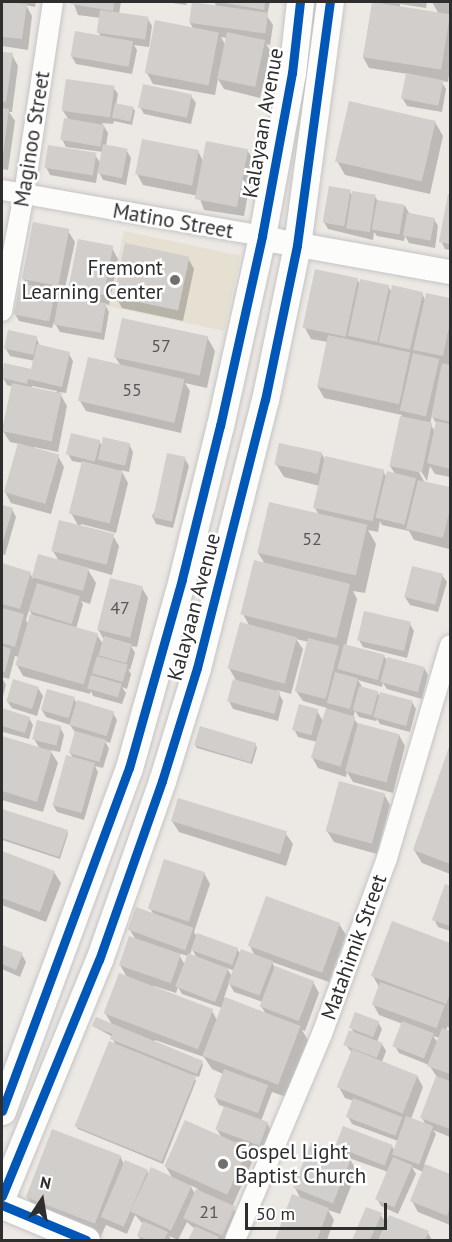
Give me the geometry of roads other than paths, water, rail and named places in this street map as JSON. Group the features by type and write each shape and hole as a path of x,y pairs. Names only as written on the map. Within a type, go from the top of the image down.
{"main road":[{"name":"Kalayaan Avenue","path":"2,1111 129,768 197,520 262,236 292,73 300,2"},
{"name":"Kalayaan Avenue","path":"2,1196 81,1008 185,708 218,590 266,400 297,245 330,2"},
{"path":"2,1205 86,1240"}],"street":[{"name":"Maginoo Street","path":"2,311 24,195 53,2"},
{"name":"Matino Street","path":"2,190 450,272"},
{"name":"Matahimik Street","path":"235,1240 322,1034 387,858 450,645"}],"place":[{"name":"Fremont Learning Center","path":"175,280"},
{"name":"Gospel Light Baptist Church","path":"223,1164"}]}
